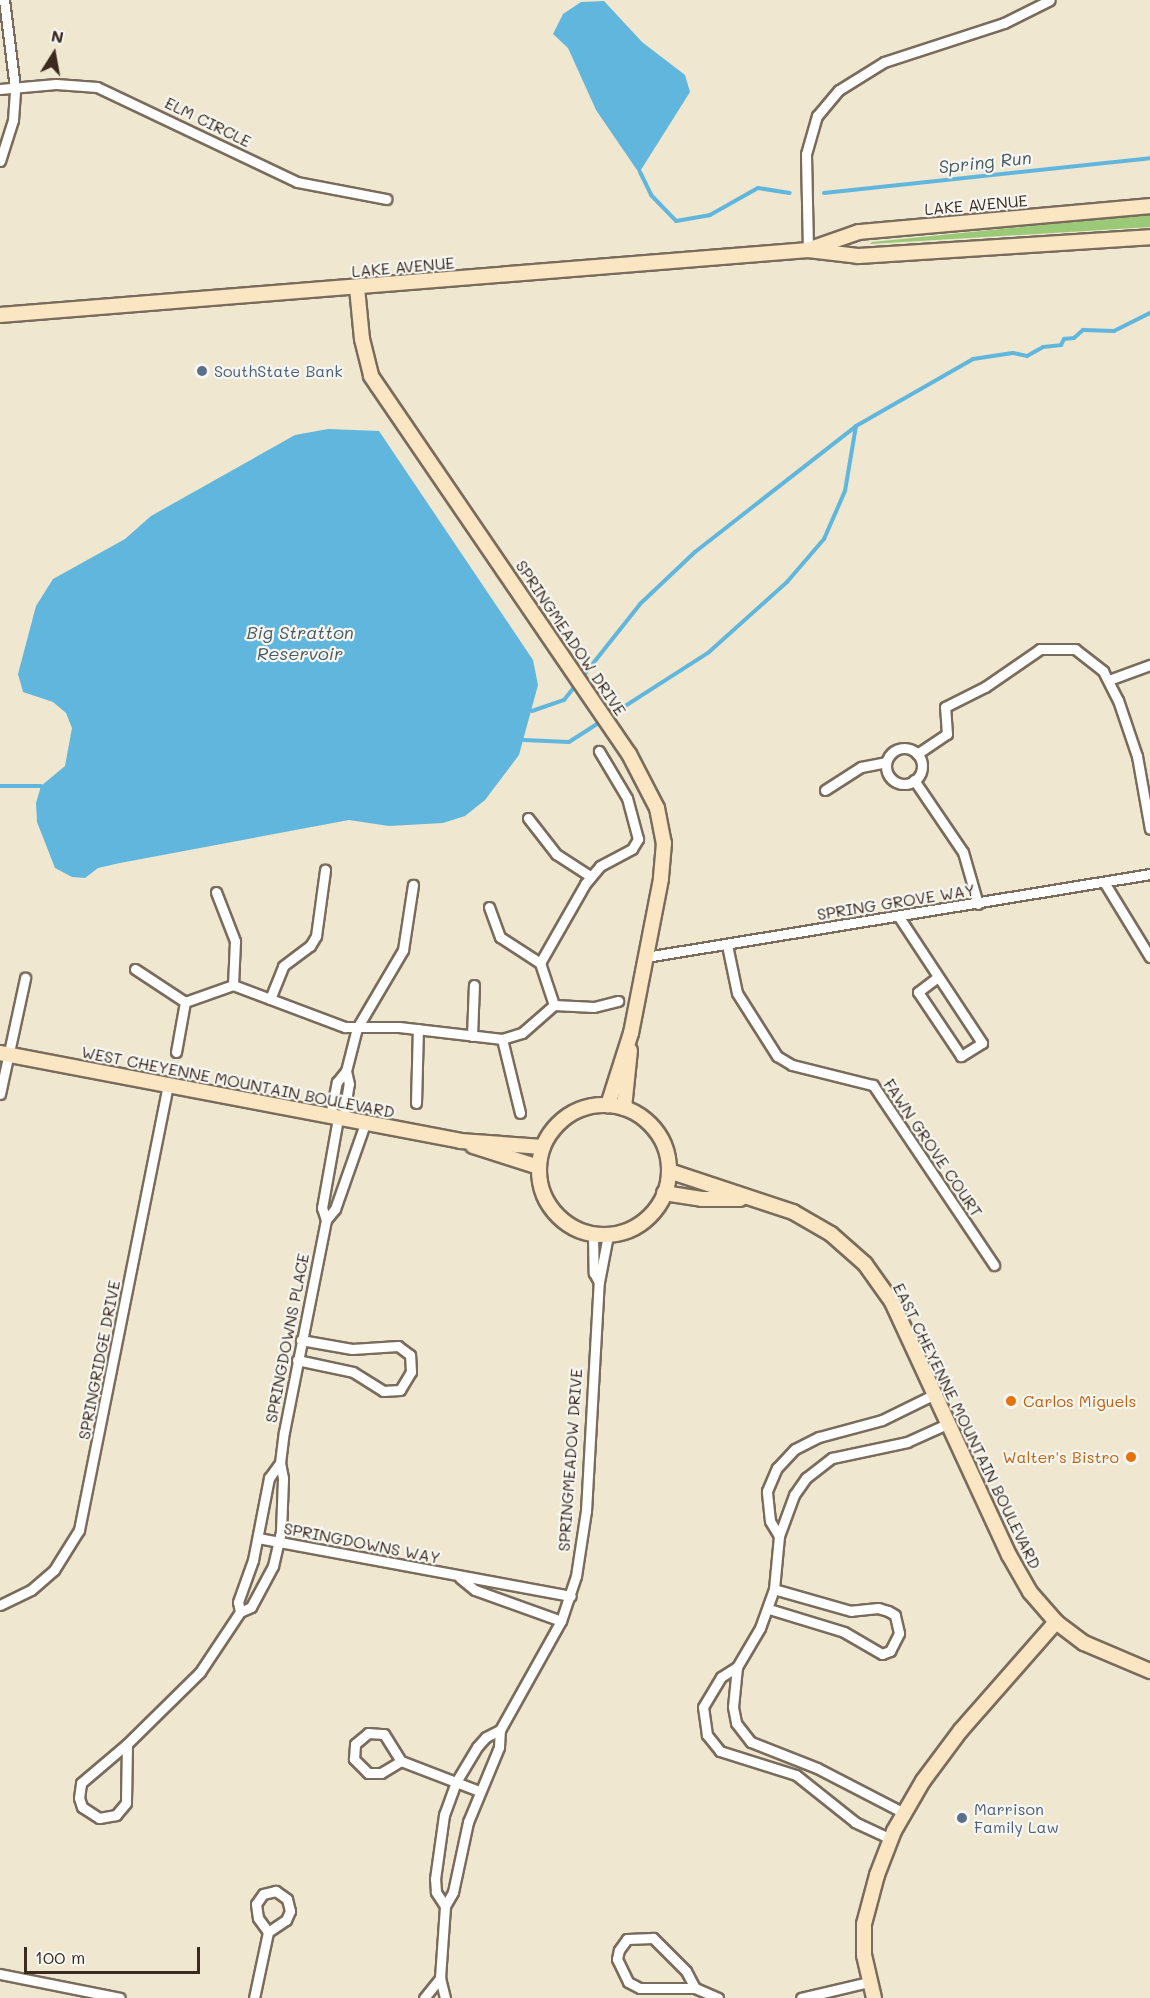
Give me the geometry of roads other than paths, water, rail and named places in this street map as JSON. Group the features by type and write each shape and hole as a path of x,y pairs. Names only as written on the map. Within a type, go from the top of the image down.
{"street":[{"path":"0,161 13,120 15,88 4,0"},
{"path":"808,250 806,154 817,116 839,90 884,62 1005,23 1050,0"},
{"name":"ELM CIRCLE","path":"0,89 56,84 97,87 297,182 386,199"},
{"name":"LAKE AVENUE","path":"808,250 859,232 1150,206"},
{"name":"LAKE AVENUE","path":"0,315 808,250 858,256 1150,237"},
{"name":"SPRINGMEADOW DRIVE","path":"357,288 362,339 371,376 560,651 629,754 651,792 664,843 631,1033 624,1108"},
{"path":"825,790 861,767 886,762 898,749 917,754 946,734 945,707 985,687 1040,650 1075,649 1096,662 1109,680 1137,756 1150,829"},
{"path":"1109,680 1150,665"},
{"path":"540,963 590,876 600,866 632,849 638,839 627,798 599,751"},
{"path":"915,780 922,766 917,754"},
{"path":"886,762 888,774 895,782 915,780"},
{"path":"915,780 963,852 978,904"},
{"path":"528,818 556,854 590,876"},
{"path":"270,999 283,966 310,946 316,936 325,870"},
{"name":"SPRING GROVE WAY","path":"646,957 1150,874"},
{"path":"1104,882 1150,957"},
{"path":"337,1118 337,1082 346,1071 357,1028 403,950 413,885"},
{"path":"216,892 235,941 233,985"},
{"path":"489,907 500,937 540,963 554,1005"},
{"path":"899,917 939,977 982,1043 961,1056 918,992 939,977"},
{"name":"FAWN GROVE COURT","path":"727,945 736,993 770,1047 792,1065 873,1085 994,1265"},
{"path":"135,969 185,1002"},
{"path":"0,1094 5,1054 25,978"},
{"path":"185,1002 233,985 345,1027 418,1029 502,1039 522,1033 554,1005 594,1007 618,1001"},
{"path":"472,1036 474,985"},
{"path":"176,1052 185,1002"},
{"path":"417,1103 418,1029"},
{"name":"SPRINGMEADOW DRIVE","path":"608,1105 631,1033"},
{"path":"502,1039 520,1113"},
{"name":"WEST CHEYENNE MOUNTAIN BOULEVARD","path":"5,1054 460,1141 543,1147"},
{"path":"337,1118 350,1084 346,1071"},
{"name":"SPRINGRIDGE DRIVE","path":"0,1605 31,1590 54,1570 79,1530 168,1085"},
{"path":"608,1105 624,1108 656,1130 665,1148 669,1171 664,1193 652,1213 640,1223 608,1235 592,1234 572,1225 553,1210 542,1190 538,1167 543,1147 555,1126 573,1112 608,1105"},
{"name":"SPRINGDOWNS PLACE","path":"326,1220 322,1208 337,1118"},
{"name":"SPRINGDOWNS PLACE","path":"127,1744 126,1803 108,1818 90,1814 79,1798 81,1783 127,1744 200,1672 240,1612 250,1606 273,1566 279,1542 283,1478 280,1463 297,1360 326,1220 335,1209 366,1124"},
{"name":"WEST CHEYENNE MOUNTAIN BOULEVARD","path":"460,1141 504,1159 538,1167"},
{"name":"EAST CHEYENNE MOUNTAIN BOULEVARD","path":"669,1171 812,1222 865,1264 892,1302 1020,1577 1056,1622 1107,1656 1150,1671"},
{"name":"EAST CHEYENNE MOUNTAIN BOULEVARD","path":"664,1193 702,1199 751,1199"},
{"name":"SPRINGMEADOW DRIVE","path":"592,1234 594,1273 599,1282"},
{"name":"SPRINGMEADOW DRIVE","path":"445,1998 440,1978 445,1906 453,1892 463,1839 479,1791 499,1747 500,1730 561,1621 571,1596 586,1511 599,1282 608,1235"},
{"path":"297,1360 353,1372 383,1391 400,1390 411,1372 411,1355 398,1346 352,1349 301,1340"},
{"path":"779,1536 766,1506 767,1491 777,1468 806,1442 846,1432 935,1394"},
{"path":"904,1813 817,1768 781,1756 751,1742 736,1723 733,1707 737,1667 769,1609 774,1589 779,1536 794,1495 806,1478 832,1458 907,1442 949,1423"},
{"path":"846,1432 854,1452"},
{"name":"SPRINGDOWNS PLACE","path":"240,1612 238,1602 258,1538 269,1478 280,1463"},
{"name":"SPRINGDOWNS WAY","path":"258,1538 460,1578 478,1577 571,1596"},
{"name":"SPRINGDOWNS WAY","path":"460,1578 475,1590 561,1621"},
{"path":"769,1609 844,1632 882,1654 890,1651 899,1633 895,1615 888,1611 851,1611 774,1589"},
{"path":"874,1998 868,1982 864,1924 891,1839 904,1813 961,1730 1056,1622"},
{"path":"737,1667 721,1677 707,1697 703,1721 711,1743 731,1757 775,1767 796,1775 855,1822 891,1839"},
{"name":"SPRINGMEADOW DRIVE","path":"445,1906 436,1892 436,1861 444,1815 456,1782 486,1737 500,1730"},
{"path":"401,1761 381,1773 368,1773 354,1759 355,1744 368,1732 384,1734 401,1761 479,1791"},
{"path":"775,1767 781,1756"},
{"path":"254,1998 268,1932 286,1920 290,1911 287,1899 276,1891 263,1894 256,1904 258,1918 268,1932"},
{"path":"695,1988 686,1971 653,1938 627,1939 619,1950 617,1959 628,1982 640,1988 695,1988 718,1998"},
{"path":"0,1974 73,1993 120,1998"},
{"path":"424,1998 440,1978"},
{"path":"801,1998 868,1982"}],"water":[{"path":"604,1 642,42 685,75 690,92 639,173 596,110 568,48 553,34 563,14 581,2"},
{"name":"Big Stratton Reservoir","path":"328,429 379,431 533,660 538,685 519,755 485,800 465,816 443,823 389,826 349,820 120,863 98,868 85,878 72,877 55,868 37,822 36,803 41,786 65,766 72,728 66,713 53,702 23,692 18,674 36,606 53,579 125,539 151,516 295,435"}],"waterway":[{"name":"Spring Run","path":"824,193 1150,158"},
{"name":"Spring Run","path":"640,172 651,195 676,221 710,215 758,188 790,193"},
{"path":"532,711 564,700 640,604 695,552 856,426 973,359 1013,353 1027,356 1043,347 1061,345 1064,339 1074,338 1083,330 1114,331 1150,313"},
{"path":"524,740 569,742 709,652 787,582 824,539 845,491 856,426"},
{"path":"0,786 41,786"}],"place":[{"name":"SouthState Bank","path":"202,371"},
{"name":"Carlos Miguels","path":"1011,1401"},
{"name":"Walter's Bistro","path":"1131,1457"},
{"name":"Marrison Family Law","path":"962,1818"}]}
